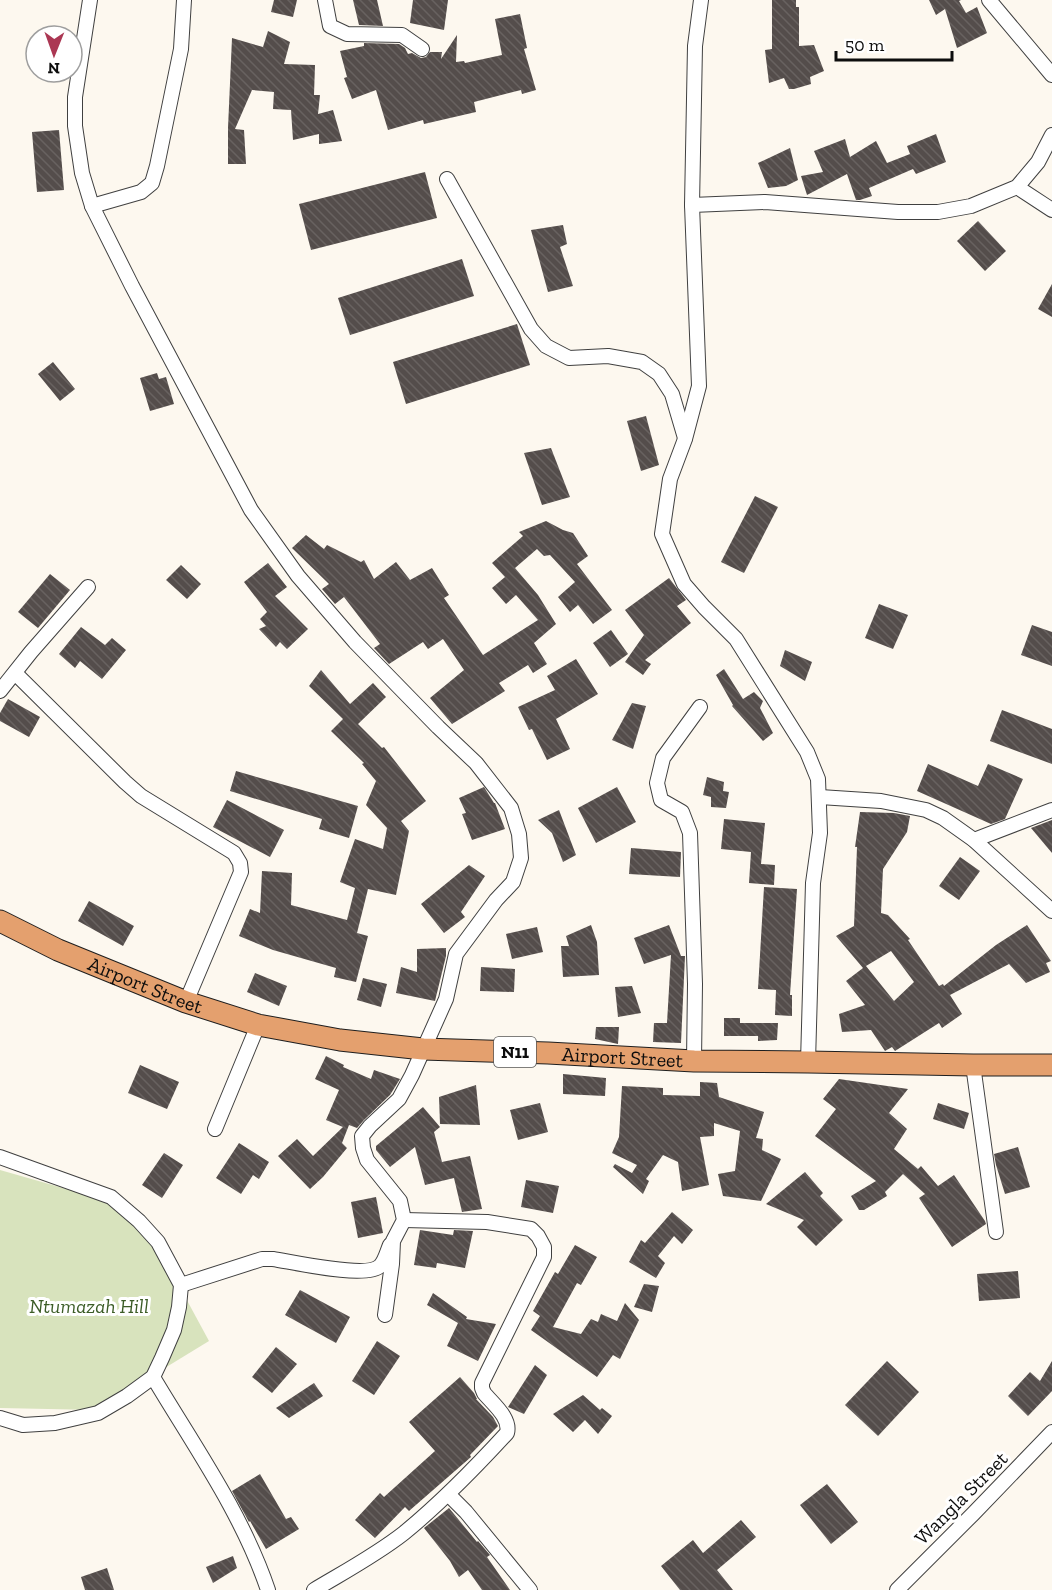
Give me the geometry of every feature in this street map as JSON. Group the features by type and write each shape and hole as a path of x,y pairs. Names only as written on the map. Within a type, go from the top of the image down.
{"highway":[{"name":"Airport Street","path":"0,921 58,950 186,1002 258,1025 340,1040 423,1049 694,1061 1052,1065"}],"street":[{"path":"90,0 75,98 75,126 82,173 92,206 132,286 252,510 298,576 348,634 438,727 477,763 511,808 519,834 521,858 513,882 496,900 456,954 446,999 412,1076 399,1099 362,1136 367,1160 400,1201 404,1220 381,1265 366,1272 262,1259 181,1285"},
{"path":"92,206 141,192 152,183 158,166 181,49 184,0"},
{"path":"325,0 330,26 348,34 402,35 422,49"},
{"path":"701,0 695,46 692,205 699,386 685,439 670,479 662,534 684,584 736,639 807,752 818,779 820,833 813,883 808,1062"},
{"path":"989,0 1052,75"},
{"path":"692,205 765,202 898,212 938,212 971,206 1017,187 1038,162 1052,135"},
{"path":"447,179 531,329 546,346 569,358 608,356 642,362 659,374 672,394 685,439"},
{"path":"1017,187 1052,210"},
{"path":"0,692 31,652 88,587"},
{"path":"15,673 141,796 234,854 240,863 241,872 186,1002"},
{"path":"694,1061 695,984 690,833 682,812 661,800 657,783 663,758 700,707"},
{"path":"820,797 881,801 926,810 943,818 974,840 1052,910"},
{"path":"974,840 1052,810"},
{"path":"215,1129 258,1025"},
{"path":"972,1065 996,1232"},
{"path":"0,1157 111,1197 158,1242 181,1285 174,1330 153,1377 128,1396 98,1413 56,1424 23,1425 0,1418"},
{"path":"314,1590 368,1558 402,1534 448,1495 507,1433 507,1421 484,1393 482,1383 544,1257 544,1246 531,1229 487,1222 404,1220"},
{"path":"385,1315 393,1241"},
{"path":"153,1377 234,1512 258,1560 268,1590"},
{"name":"Wangla Street","path":"897,1590 1052,1432"},
{"path":"448,1495 466,1512 530,1590"}],"green space":[{"name":"Ntumazah Hill","path":"0,1170 112,1202 157,1245 209,1341 96,1410 0,1408"}],"building":[{"path":"274,0 297,0 293,17 271,12"},
{"path":"353,0 377,0 383,26 359,25"},
{"path":"413,0 448,0 444,30 410,23"},
{"path":"772,0 796,0 796,7 799,7 799,46 814,45 824,71 810,77 811,84 789,89 784,78 769,83 765,50 772,49"},
{"path":"929,0 961,0 959,1 966,13 977,7 987,33 957,48 945,9 936,15"},
{"path":"520,14 527,48 524,49 536,90 522,94 521,90 474,102 476,112 424,124 423,120 388,130 376,90 352,99 344,78 347,77 340,51 364,46 364,43 399,44 408,54 412,53 421,58 426,57 430,52 442,52 441,59 457,35 456,62 464,61 465,63 502,55 495,19"},
{"path":"268,31 290,42 284,64 315,65 314,95 320,95 318,114 333,110 342,141 319,144 319,134 293,140 291,110 273,109 274,92 252,90 235,129 244,130 246,164 228,164 232,38 263,47"},
{"path":"59,130 64,190 37,192 32,132"},
{"path":"936,134 946,162 916,174 913,169 869,188 872,196 860,200 856,200 847,174 807,195 801,176 823,172 814,151 845,139 850,157 876,141 887,163 910,154 907,146"},
{"path":"790,148 798,180 786,186 768,188 758,163"},
{"path":"425,172 437,218 311,250 299,204"},
{"path":"978,221 1006,251 985,271 957,241"},
{"path":"563,225 567,244 560,247 573,286 548,292 531,230"},
{"path":"462,259 474,296 350,335 338,298"},
{"path":"1052,284 1052,317 1038,309"},
{"path":"517,324 530,365 406,404 393,362"},
{"path":"53,362 75,389 60,401 38,374"},
{"path":"157,373 159,379 166,377 174,404 150,411 140,378"},
{"path":"646,416 659,465 641,471 627,421"},
{"path":"551,448 570,497 542,505 524,453"},
{"path":"755,496 778,507 744,573 721,562"},
{"path":"546,521 573,533 588,556 577,564 612,610 593,624 578,605 570,612 558,597 575,582 550,555 544,556 537,549 515,568 538,595 556,624 534,643 547,664 533,673 528,665 499,683 505,691 452,724 430,698 464,670 443,639 428,649 423,642 389,664 374,648 380,644 344,597 335,604 322,589 329,584 292,548 306,535 324,549 327,545 361,562 364,560 374,579 396,562 410,580 432,568 449,595 444,598 483,655 538,620 516,595 506,604 492,588 505,577 492,563 523,536 519,532"},
{"path":"268,563 287,587 275,596 308,629 287,649 280,642 276,647 259,629 266,626 260,619 267,612 244,582"},
{"path":"181,565 201,584 187,599 166,580"},
{"path":"50,574 70,590 38,628 18,612"},
{"path":"669,578 686,600 677,606 691,623 645,660 651,664 643,675 625,662 644,635 625,610"},
{"path":"879,604 908,615 893,649 865,638"},
{"path":"1032,625 1052,632 1052,666 1021,655"},
{"path":"81,627 105,645 112,638 126,650 102,679 80,661 75,668 59,654"},
{"path":"611,630 628,654 610,667 593,643"},
{"path":"785,650 812,662 805,681 780,666"},
{"path":"576,659 598,694 556,719 570,749 547,760 518,707 555,690 547,676"},
{"path":"724,669 743,699 754,692 763,701 760,708 773,733 763,741 732,706 716,675"},
{"path":"321,670 350,704 373,683 386,697 358,724 382,748 384,747 426,801 401,821 409,831 396,895 368,889 357,933 368,936 356,982 334,977 336,968 273,950 239,936 250,909 260,913 262,871 292,873 291,905 347,920 355,888 340,882 355,839 383,849 387,828 366,805 376,781 362,764 364,763 331,731 343,719 309,686"},
{"path":"8,699 40,717 29,737 0,721 0,713"},
{"path":"632,703 646,706 633,749 612,740"},
{"path":"1002,710 1052,729 1052,764 990,741"},
{"path":"928,764 978,786 988,764 1023,779 1005,819 991,824 917,791"},
{"path":"236,771 358,806 349,838 319,829 322,819 230,791"},
{"path":"707,777 724,782 723,791 729,792 726,808 711,807 711,797 703,795"},
{"path":"484,787 495,803 505,829 472,840 462,814 466,813 459,798"},
{"path":"617,787 636,822 596,843 578,808"},
{"path":"227,800 284,830 270,857 213,827"},
{"path":"559,810 576,855 563,862 552,833 538,820"},
{"path":"860,812 910,816 907,832 883,869 881,913 888,915 910,939 908,940 939,986 943,984 944,986 996,945 1027,925 1051,961 1046,963 1050,972 1026,983 1009,964 950,995 962,1014 942,1028 939,1023 895,1051 892,1047 885,1051 871,1030 842,1032 839,1014 865,1005 846,981 863,968 836,936 854,926 857,847 855,847","holes":["891,951 914,982 894,1001 866,966"]},
{"path":"724,819 765,823 761,864 775,865 774,885 749,883 751,852 721,849"},
{"path":"1052,820 1052,853 1031,828"},
{"path":"631,848 681,852 680,877 629,874"},
{"path":"960,857 980,871 959,900 939,886"},
{"path":"469,865 485,876 461,912 465,917 444,933 421,904"},
{"path":"764,887 797,889 790,995 792,995 792,1016 775,1015 776,990 758,989"},
{"path":"89,901 134,926 123,946 78,921"},
{"path":"591,925 597,942 599,975 563,977 561,946 569,946 566,936"},
{"path":"669,925 681,956 685,956 681,1043 653,1042 654,1023 667,1023 671,955 644,964 634,938"},
{"path":"537,927 543,952 512,959 506,934"},
{"path":"446,948 435,1001 396,993 401,967 417,972 417,949"},
{"path":"481,967 515,969 514,992 480,991"},
{"path":"255,973 287,986 279,1006 247,992"},
{"path":"363,978 387,984 381,1007 357,1000"},
{"path":"632,986 641,1013 618,1017 615,987"},
{"path":"724,1018 740,1018 740,1023 778,1023 777,1040 758,1041 758,1036 724,1036"},
{"path":"596,1027 619,1027 618,1044 595,1039"},
{"path":"326,1056 344,1065 343,1067 371,1079 374,1070 400,1079 390,1095 357,1128 349,1125 342,1143 347,1148 310,1189 278,1156 297,1139 313,1156 343,1127 326,1120 339,1090 315,1079"},
{"path":"140,1065 179,1082 167,1109 128,1093"},
{"path":"563,1074 606,1078 605,1096 563,1094"},
{"path":"839,1079 908,1089 889,1113 907,1129 894,1149 918,1169 921,1166 938,1186 954,1175 986,1224 952,1247 919,1198 925,1194 903,1174 885,1192 887,1196 864,1210 859,1210 851,1196 876,1181 815,1136 836,1109 823,1099"},
{"path":"700,1082 717,1083 719,1097 764,1112 756,1138 763,1139 762,1150 781,1159 761,1201 723,1196 718,1174 735,1171 740,1131 714,1123 714,1136 700,1137 709,1185 682,1191 678,1162 663,1155 646,1179 649,1181 643,1194 613,1167 615,1164 632,1173 637,1165 612,1153 619,1137 622,1086 663,1088 663,1095 700,1096"},
{"path":"476,1085 480,1125 440,1124 439,1097"},
{"path":"540,1103 548,1132 518,1140 510,1110"},
{"path":"938,1103 969,1113 964,1129 933,1119"},
{"path":"423,1107 440,1127 434,1132 442,1162 470,1156 482,1209 462,1212 454,1178 425,1185 415,1147 390,1167 376,1150 376,1146"},
{"path":"239,1143 269,1162 259,1179 253,1175 241,1194 216,1178"},
{"path":"1018,1147 1030,1187 1005,1194 994,1154"},
{"path":"164,1153 183,1165 162,1198 142,1185"},
{"path":"805,1172 823,1193 820,1196 843,1220 816,1246 797,1227 804,1220 766,1204"},
{"path":"526,1180 559,1186 553,1213 521,1207"},
{"path":"376,1197 383,1233 358,1238 351,1202"},
{"path":"672,1212 693,1230 682,1244 674,1236 658,1256 665,1263 656,1278 629,1262 641,1240 645,1243"},
{"path":"420,1230 453,1235 454,1230 473,1231 465,1268 437,1263 436,1268 414,1265"},
{"path":"575,1245 597,1257 581,1285 577,1283 553,1327 581,1334 591,1319 598,1322 601,1314 617,1321 625,1303 639,1320 620,1359 613,1355 597,1377 531,1330 540,1316 533,1311 555,1272 558,1274"},
{"path":"1018,1271 1020,1298 979,1301 977,1274"},
{"path":"644,1284 659,1286 652,1312 634,1307"},
{"path":"300,1290 350,1317 336,1343 285,1315"},
{"path":"433,1293 467,1317 466,1319 496,1324 478,1361 447,1346 458,1323 427,1305"},
{"path":"377,1341 400,1356 374,1395 352,1381"},
{"path":"276,1347 297,1364 272,1393 252,1377"},
{"path":"887,1361 919,1392 878,1436 845,1405"},
{"path":"1052,1361 1052,1391 1028,1416 1008,1396 1030,1372 1040,1381"},
{"path":"535,1365 547,1375 524,1414 508,1407"},
{"path":"460,1377 498,1426 470,1455 471,1457 409,1511 405,1507 375,1538 355,1520 380,1493 384,1497 435,1451 409,1422"},
{"path":"314,1383 323,1396 289,1418 276,1408"},
{"path":"583,1395 600,1410 602,1408 612,1416 598,1434 585,1420 573,1432 553,1414"},
{"path":"260,1474 286,1519 291,1517 299,1529 266,1549 232,1491"},
{"path":"827,1484 858,1522 831,1544 800,1505"},
{"path":"449,1508 490,1555 487,1557 510,1590 482,1590 468,1570 459,1577 450,1561 424,1528"},
{"path":"741,1520 756,1537 717,1570 733,1590 680,1590 661,1566 693,1540 703,1553"},
{"path":"233,1556 237,1568 213,1583 206,1567"},
{"path":"107,1568 114,1590 85,1590 81,1577"}]}
